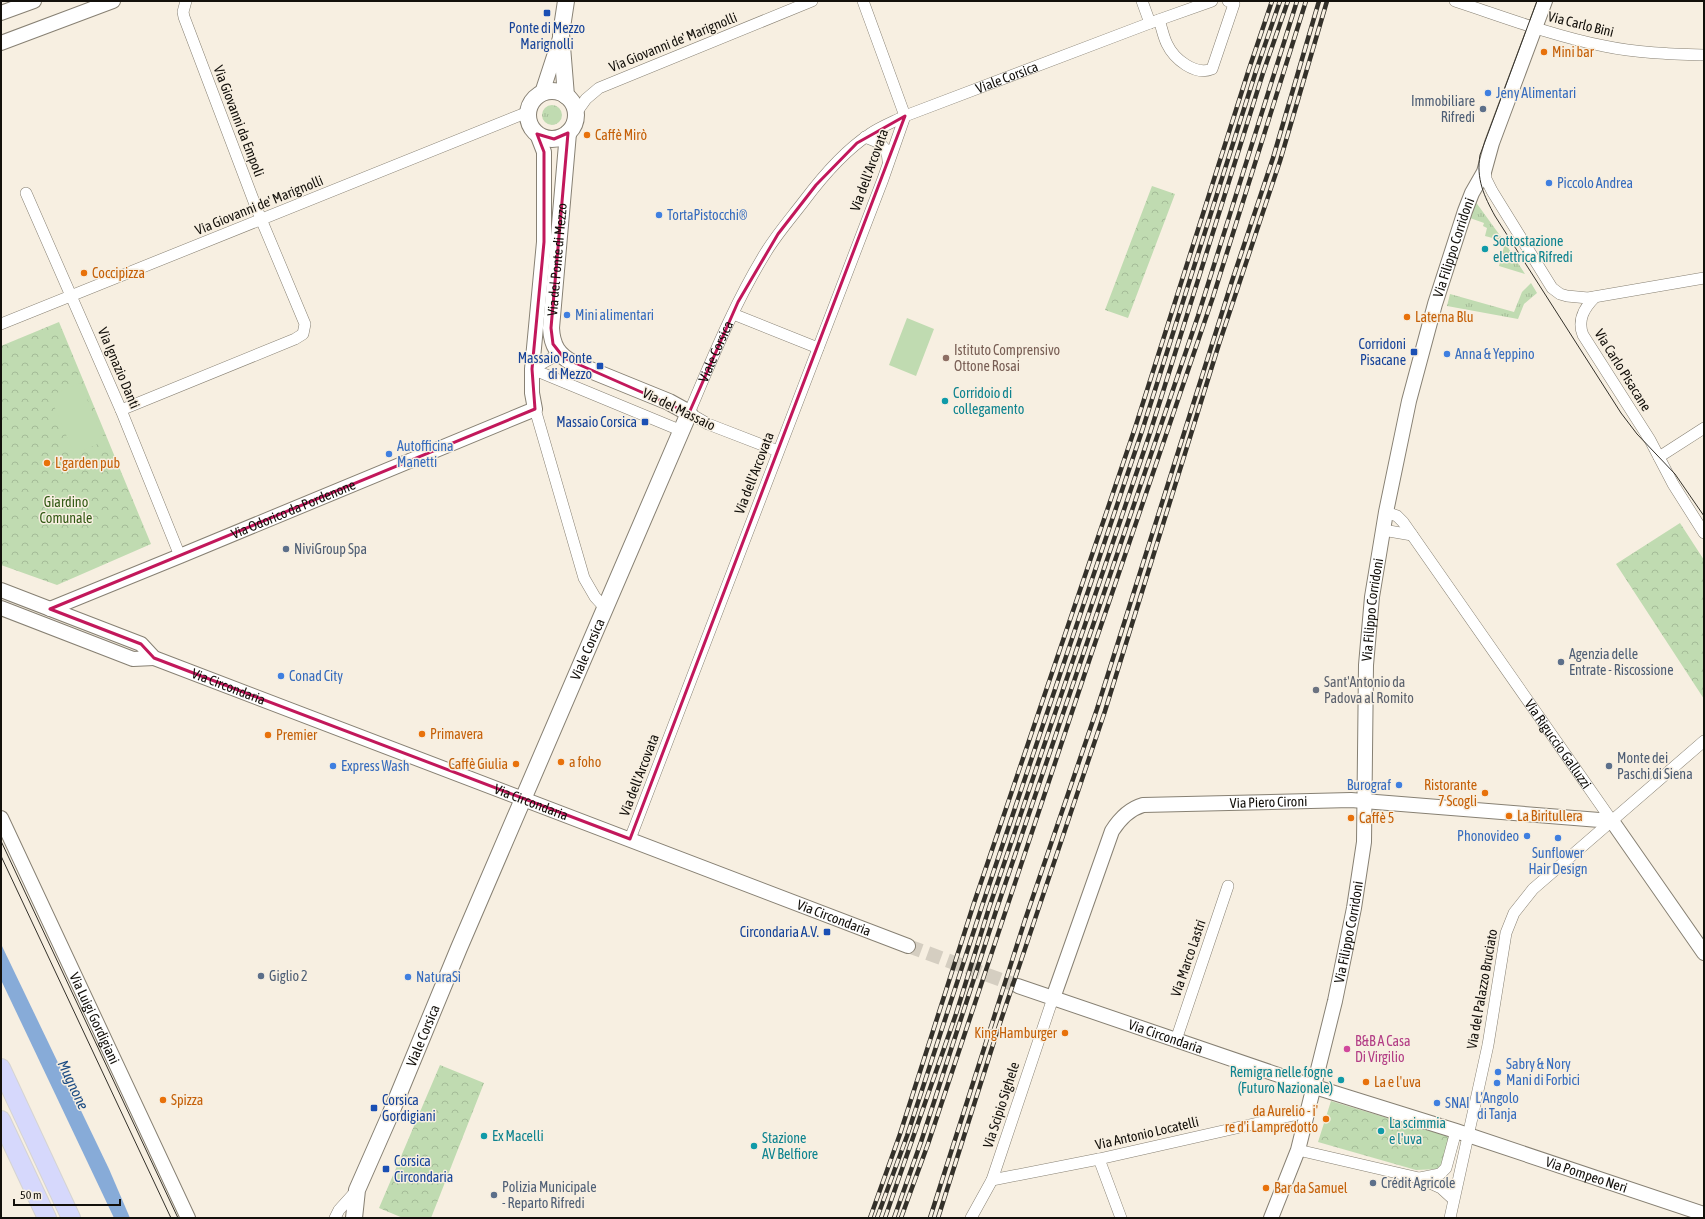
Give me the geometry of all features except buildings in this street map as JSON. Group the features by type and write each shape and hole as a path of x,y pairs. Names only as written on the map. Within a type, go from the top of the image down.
{"main road":[{"path":"566,1 561,34 566,96"},
{"path":"528,112 533,101 542,94 558,92 566,96 574,105 576,113"},
{"name":"Via del Ponte di Mezzo","path":"528,112 531,126 537,134"},
{"name":"Via del Ponte di Mezzo","path":"559,354 553,344 551,328 568,133 575,123 576,113"},
{"path":"537,134 546,138 554,139 568,133"},
{"name":"Via del Massaio","path":"559,354 578,366 670,402 689,413"},
{"name":"Viale Corsica","path":"354,1218 357,1190 689,413"},
{"path":"1,1068 71,1218"},
{"path":"1,1120 47,1218"}],"street":[{"path":"1,14 34,1"},
{"path":"1,43 113,1"},
{"name":"Via Giovanni da Empoli","path":"121,410 295,339 303,334 305,324 261,220 184,17 183,12 186,1"},
{"name":"Via Giovanni de' Marignolli","path":"576,113 586,99 599,88 812,1"},
{"path":"856,1 869,18"},
{"path":"863,1 905,116"},
{"path":"1142,1 1174,55 1190,67 1200,71 1212,69 1234,4 1228,1"},
{"name":"Viale Corsica","path":"689,413 733,314 754,273 778,234 816,185 857,143 878,129 905,116 1155,21 1212,1"},
{"name":"Via Carlo Bini","path":"1455,1 1536,28 1590,43 1620,49 1704,55"},
{"name":"Via Filippo Corridoni","path":"1271,1218 1298,1150 1335,1000 1354,908 1364,842 1366,665 1372,597 1386,512 1409,401 1422,349 1465,211 1485,168 1492,143 1545,1"},
{"path":"542,94 561,34"},
{"name":"Via Giovanni de' Marignolli","path":"1,324 528,112"},
{"name":"Via dell'Arcovata","path":"630,839 889,163 905,116"},
{"name":"Via del Ponte di Mezzo","path":"537,134 544,152 544,242 532,369 532,393 535,409 584,578 595,597 606,609"},
{"path":"865,137 880,143 885,147 888,153 889,163"},
{"path":"1485,168 1488,183 1552,288 1560,294 1571,298 1595,297 1704,278"},
{"name":"Via Ignazio Danti","path":"26,193 121,410 180,556"},
{"name":"Via Carlo Pisacane","path":"1595,297 1583,313 1581,326 1583,335 1643,428 1673,484 1704,533"},
{"path":"733,314 818,348"},
{"path":"532,369 559,354"},
{"name":"Via del Massaio","path":"532,369 682,430"},
{"name":"Via Odorico da Pordenone","path":"50,609 535,409"},
{"name":"Via del Massaio","path":"689,413 708,424 778,452"},
{"path":"1659,457 1704,428"},
{"name":"Via Riguccio Galluzzi","path":"1386,512 1397,516 1412,535 1704,953"},
{"path":"1383,530 1412,535"},
{"name":"Via Circondaria","path":"1,590 141,644 154,658"},
{"name":"Via Circondaria","path":"1,608 133,659 154,658 908,946"},
{"name":"Via del Palazzo Bruciato","path":"1462,1133 1488,1045 1506,933 1514,912 1533,889 1704,741"},
{"name":"Via Piero Cironi","path":"1053,998 1112,831 1118,822 1132,809 1143,805 1365,801 1612,821"},
{"name":"Via Luigi Gordigiani","path":"1,818 188,1218"},
{"name":"Via Marco Lastri","path":"1176,1040 1228,886"},
{"name":"Via Circondaria","path":"1018,986 1314,1086 1462,1133"},
{"name":"Via Scipio Sighele","path":"971,1218 992,1180 1053,998"},
{"name":"Via Antonio Locatelli","path":"992,1180 1099,1159 1307,1112"},
{"path":"1419,1178 1440,1174 1446,1168 1462,1133"},
{"path":"1450,1218 1462,1133"},
{"name":"Via Pompeo Neri","path":"1462,1133 1704,1214"},
{"path":"1298,1150 1419,1178 1441,1188 1453,1199"},
{"path":"1099,1159 1121,1218"},
{"name":"Viale Corsica","path":"335,1218 338,1210 357,1190"}],"highlighted area":[{"path":"905,116 630,839 154,658 141,644 50,609 535,409 532,369 544,242 544,152 537,134 554,139 568,133 551,328 553,344 564,358 689,413 738,302 778,234 816,185 857,143"}],"green space":[{"path":"552,105 559,108 562,115 559,122 552,125 545,122 542,115 545,108"},
{"path":"1152,186 1175,194 1128,318 1105,310"},
{"path":"1475,201 1504,241 1485,236 1487,228 1483,226 1484,223 1470,218"},
{"path":"1505,243 1525,274 1499,266"},
{"path":"1531,283 1537,293 1524,304 1518,319 1447,306 1450,294 1514,312 1522,292"},
{"path":"907,318 934,329 916,376 889,365"},
{"name":"Giardino Comunale","path":"59,322 151,544 57,585 1,565 1,346"},
{"path":"80,383 105,441 74,454 50,396"},
{"path":"1680,523 1704,560 1704,699 1616,564"},
{"path":"440,1065 484,1083 431,1218 403,1218 379,1208"},
{"path":"1331,1101 1447,1136 1449,1139 1442,1165 1439,1169 1416,1170 1318,1142"}],"water":[{"path":"1,944 109,1169 130,1218 114,1218 1,980"}],"tunnel":[{"path":"908,946 1018,986"}],"tram line":[{"path":"1537,1 1480,155 1479,172 1482,187 1495,216 1621,413 1637,434 1675,474 1704,516"},
{"path":"1,841 178,1218"},
{"path":"1,856 171,1218"}],"railway":[{"path":"870,1218 900,1134 974,903 1135,428 1272,1"},
{"path":"877,1218 907,1136 982,906 1142,431 1256,71 1280,1"},
{"path":"885,1218 956,1014 989,908 1150,433 1263,73 1288,1"},
{"path":"894,1218 921,1142 996,911 1198,316 1297,1"},
{"path":"901,1218 928,1144 1092,652 1213,297 1306,1"},
{"path":"930,1218 1025,920 1097,709 1232,281 1273,158 1319,1"},
{"path":"938,1218 998,1029 1105,711 1219,344 1280,161 1327,1"}],"place":[{"name":"Ponte di Mezzo Marignolli","path":"547,13"},
{"name":"Mini bar","path":"1544,52"},
{"name":"Jeny Alimentari","path":"1488,93"},
{"name":"Immobiliare Rifredi","path":"1483,109"},
{"name":"Caffè Mirò","path":"587,135"},
{"name":"Piccolo Andrea","path":"1549,183"},
{"name":"TortaPistocchi®","path":"659,215"},
{"name":"Sottostazione elettrica Rifredi","path":"1485,249"},
{"name":"Coccipizza","path":"84,273"},
{"name":"Mini alimentari","path":"567,315"},
{"name":"Laterna Blu","path":"1407,317"},
{"name":"Corridoni Pisacane","path":"1414,352"},
{"name":"Anna & Yeppino","path":"1447,354"},
{"name":"Istituto Comprensivo Ottone Rosai","path":"946,358"},
{"name":"Massaio Ponte di Mezzo","path":"600,366"},
{"name":"Corridoio di collegamento","path":"945,401"},
{"name":"Massaio Corsica","path":"645,422"},
{"name":"Autofficina Manetti","path":"389,454"},
{"name":"L'garden pub","path":"47,463"},
{"name":"NiviGroup Spa","path":"286,549"},
{"name":"Agenzia delle Entrate - Riscossione","path":"1561,662"},
{"name":"Conad City","path":"281,676"},
{"name":"Sant'Antonio da Padova al Romito","path":"1316,690"},
{"name":"Primavera","path":"422,734"},
{"name":"Premier","path":"268,735"},
{"name":"a foho","path":"561,762"},
{"name":"Caffè Giulia","path":"516,764"},
{"name":"Express Wash","path":"333,766"},
{"name":"Monte dei Paschi di Siena","path":"1609,766"},
{"name":"Burograf","path":"1399,785"},
{"name":"Ristorante 7 Scogli","path":"1485,793"},
{"name":"La Biritullera","path":"1509,816"},
{"name":"Caffè 5","path":"1351,818"},
{"name":"Phonovideo","path":"1527,836"},
{"name":"Sunflower Hair Design","path":"1558,838"},
{"name":"Circondaria A.V.","path":"827,932"},
{"name":"Giglio 2","path":"261,976"},
{"name":"NaturaSì","path":"408,977"},
{"name":"King Hamburger","path":"1065,1033"},
{"name":"B&B A Casa Di Virgilio","path":"1347,1049"},
{"name":"Sabry & Nory Mani di Forbici","path":"1498,1072"},
{"name":"Remigra nelle fogne (Futuro Nazionale)","path":"1341,1080"},
{"name":"La e l'uva","path":"1366,1082"},
{"name":"L’Angolo di Tanja","path":"1497,1083"},
{"name":"Spizza","path":"163,1100"},
{"name":"SNAI","path":"1437,1103"},
{"name":"Corsica Gordigiani","path":"374,1108"},
{"name":"da Aurelio - i' re d'i Lampredotto","path":"1326,1119"},
{"name":"La scimmia e l'uva","path":"1381,1131"},
{"name":"Ex Macelli","path":"484,1136"},
{"name":"Stazione AV Belfiore","path":"754,1146"},
{"name":"Corsica Circondaria","path":"386,1169"},
{"name":"Crédit Agricole","path":"1373,1183"},
{"name":"Bar da Samuel","path":"1266,1188"},
{"name":"Polizia Municipale - Reparto Rifredi","path":"494,1195"}],"water label":[{"name":"Mugnone","path":"73,1085"}]}
